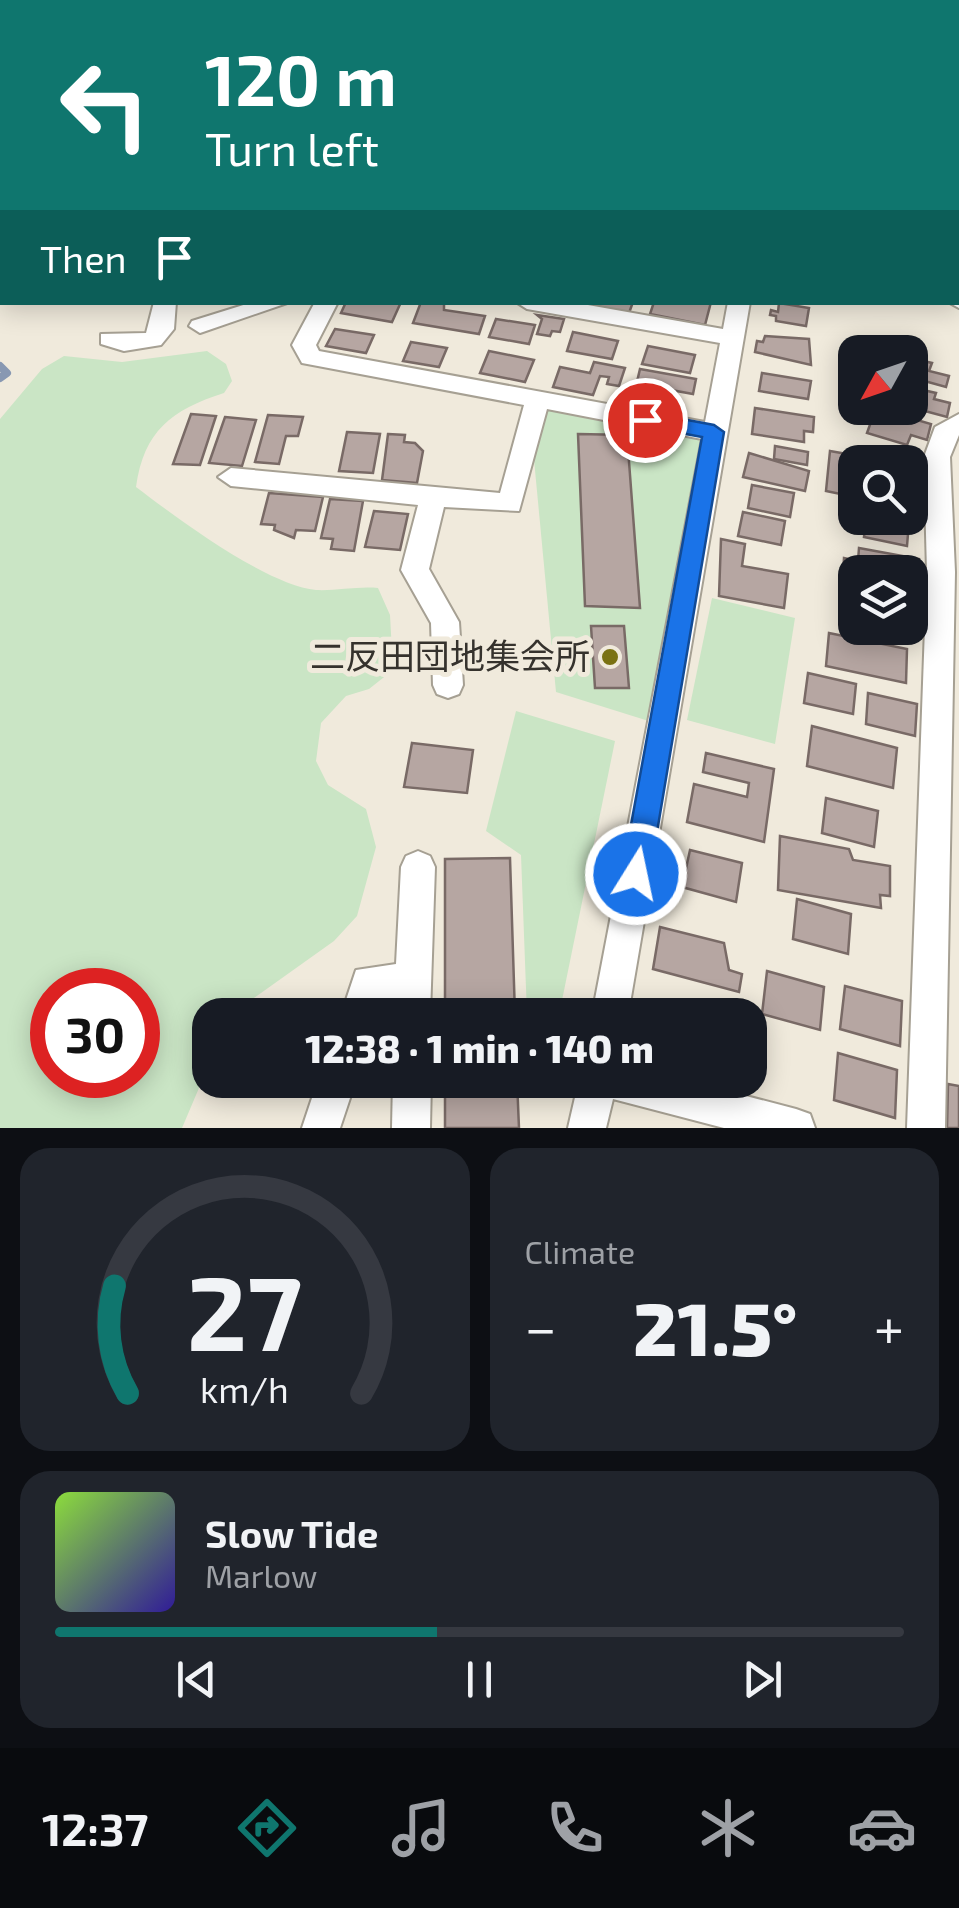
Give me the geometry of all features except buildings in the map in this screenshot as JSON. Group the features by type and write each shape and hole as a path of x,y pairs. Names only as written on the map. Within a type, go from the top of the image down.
{"street":[{"path":"108,338 124,343 153,340 162,329 165,305"},
{"path":"200,326 269,305"},
{"path":"325,305 304,344 310,358 714,432"},
{"path":"544,305 732,338"},
{"path":"613,998 738,305"},
{"path":"231,476 510,504 537,402 542,400"},
{"path":"926,1128 948,714 937,457 944,433 959,423"},
{"path":"434,495 415,570 446,622 448,685"},
{"path":"364,998 369,983 413,998 418,867"},
{"path":"321,1128 331,1098"},
{"path":"411,1128 412,1098"},
{"path":"587,1128 594,1098"},
{"path":"682,1098 796,1128"}],"green space":[{"path":"207,351 226,364 232,381 224,393 175,415 153,437 136,487 223,548 273,576 316,590 378,588 390,615 393,670 369,689 346,696 321,723 316,761 328,785 366,809 376,847 357,916 334,941 254,998 192,998 195,1098 182,1128 0,1128 0,419 42,369 64,356 122,362"},
{"path":"541,404 705,438 655,723 556,692 533,449"},
{"path":"712,598 795,618 775,744 687,720"},
{"path":"516,711 615,741 562,998 526,998 521,855 486,831"}],"waterway":[{"path":"0,366 7,373 0,378"}],"place":[{"name":"二反田団地集会所","path":"610,657"}],"route":[{"path":"636,874 714,432 645,420"}]}
